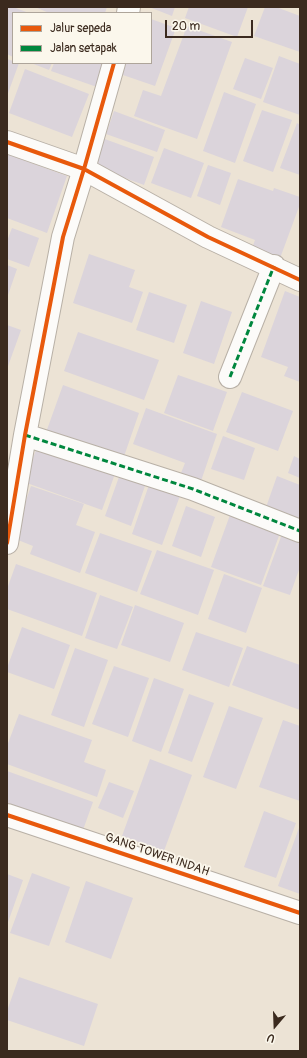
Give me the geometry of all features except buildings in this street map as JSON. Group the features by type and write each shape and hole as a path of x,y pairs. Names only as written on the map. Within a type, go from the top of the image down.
{"street":[{"path":"7,543 11,497 25,435 63,237 114,64"},
{"path":"7,142 84,169 208,237 274,266 300,280"},
{"path":"230,377 274,266"},
{"path":"25,435 193,489 300,531"},
{"name":"GANG TOWER INDAH","path":"7,815 300,913"}],"marked path":[{"path":"230,377 274,266"},
{"path":"25,435 193,489 300,531"}],"cycle path":[{"path":"7,543 25,435 63,237 114,64"},
{"path":"7,142 84,169 208,237 300,280"},
{"path":"7,815 300,913"}]}
